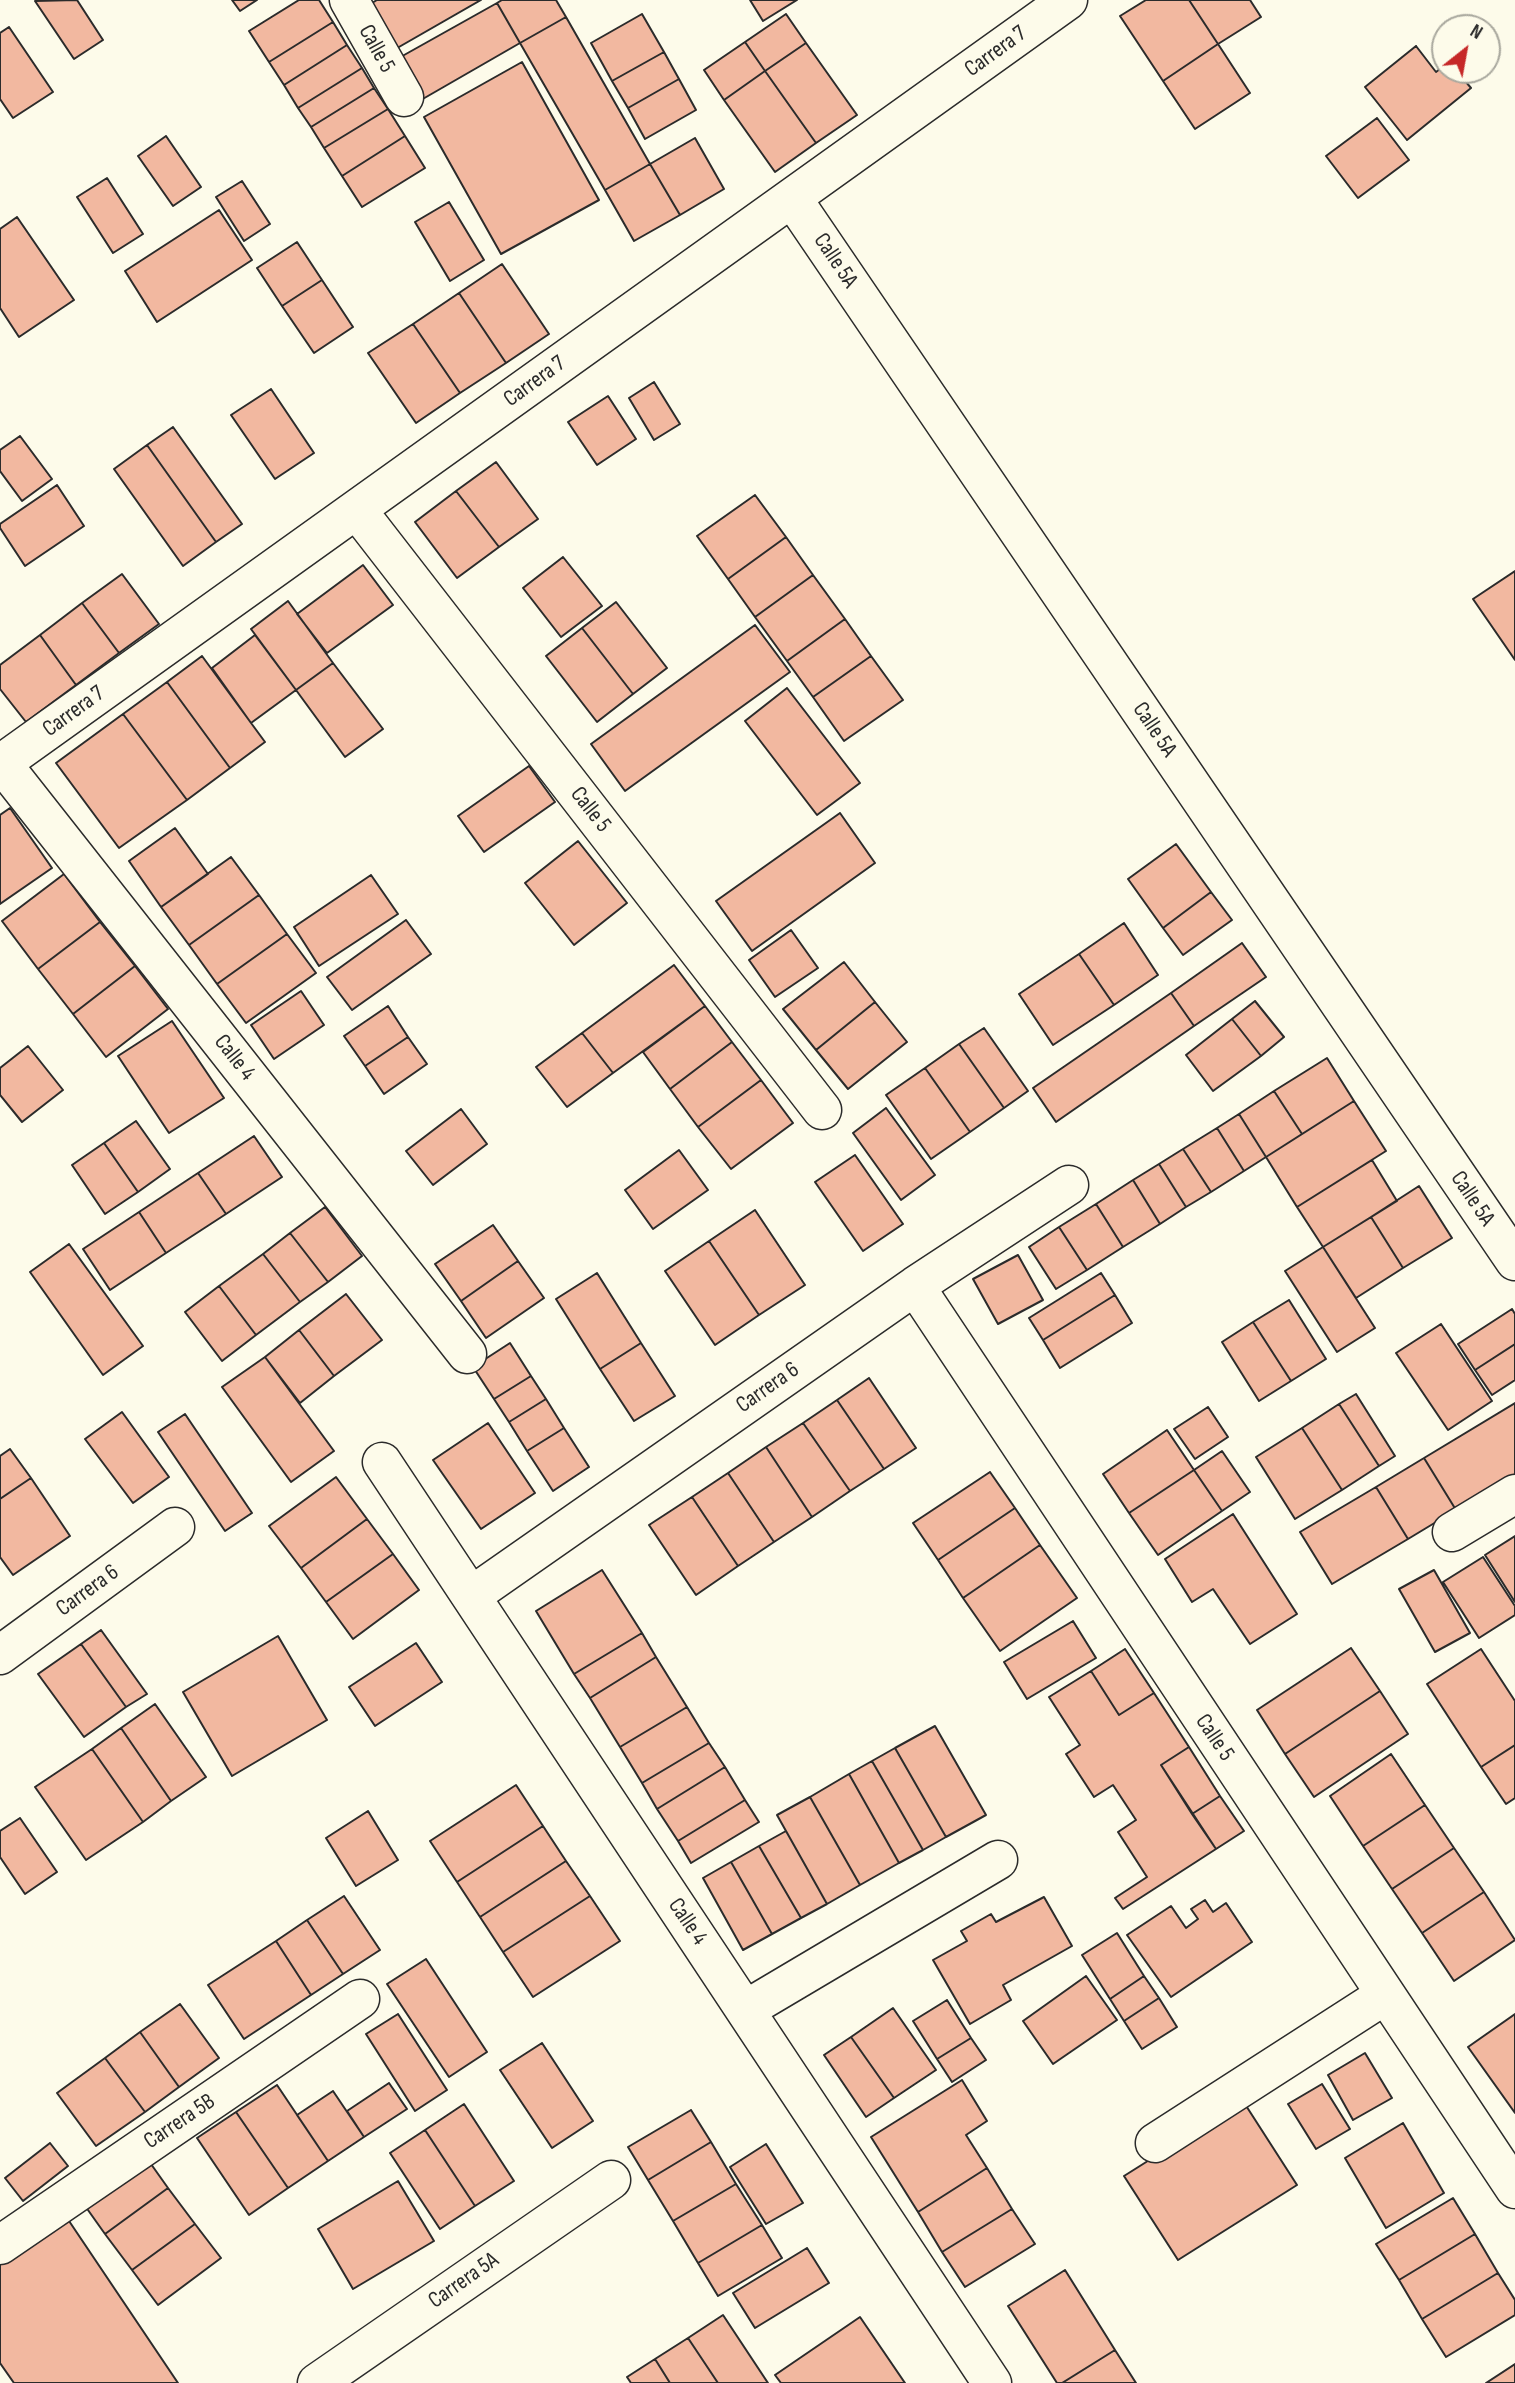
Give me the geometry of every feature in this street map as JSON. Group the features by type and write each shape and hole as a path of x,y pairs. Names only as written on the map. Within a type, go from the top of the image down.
{"street":[{"name":"Calle 5","path":"349,0 404,97"},
{"name":"Carrera 7","path":"1,762 792,198 1060,2"},
{"name":"Calle 5A","path":"792,198 1515,1261"},
{"name":"Calle 5","path":"357,510 822,1110"},
{"name":"Calle 4","path":"1,762 467,1354"},
{"name":"Carrera 6","path":"471,1596 915,1286 1069,1185"},
{"name":"Calle 5","path":"915,1286 1515,2189"},
{"name":"Calle 4","path":"382,1462 992,2383"},
{"path":"1452,1532 1515,1494"},
{"name":"Carrera 6","path":"0,1655 175,1527"},
{"path":"746,2010 998,1860"},
{"path":"1155,2143 1384,1995"},
{"name":"Carrera 5B","path":"0,2245 359,1999"},
{"name":"Carrera 5A","path":"317,2383 611,2180"}],"building":[{"path":"77,0 103,40 74,59 35,1"},
{"path":"232,0 257,0 240,11"},
{"path":"299,0 319,0 333,22 269,62 249,31"},
{"path":"377,0 481,0 392,51 367,6"},
{"path":"502,0 556,0 566,17 520,43 497,3"},
{"path":"750,0 797,0 763,21"},
{"path":"1146,0 1189,0 1218,44 1163,81 1120,16"},
{"path":"1189,0 1250,0 1261,17 1218,44"},
{"path":"497,3 520,43 421,100 397,59"},
{"path":"642,14 664,52 612,81 591,43"},
{"path":"786,14 806,43 765,71 745,42"},
{"path":"566,17 650,164 605,190 520,43"},
{"path":"333,22 347,45 284,85 269,62"},
{"path":"9,27 53,92 13,118 0,99 0,33"},
{"path":"745,42 765,71 724,100 704,70"},
{"path":"806,43 857,115 816,143 765,71"},
{"path":"1218,44 1250,93 1195,129 1163,81"},
{"path":"347,45 362,68 298,108 284,85"},
{"path":"1416,46 1431,66 1431,84 1468,84 1471,88 1407,140 1365,87"},
{"path":"664,52 679,79 628,108 612,81"},
{"path":"522,62 599,200 501,254 424,117"},
{"path":"362,68 374,88 311,127 298,108"},
{"path":"765,71 816,143 775,172 724,100"},
{"path":"679,79 696,110 645,139 628,108"},
{"path":"374,88 388,109 324,148 311,127"},
{"path":"388,109 405,136 342,176 324,148"},
{"path":"1377,118 1409,160 1358,198 1326,156"},
{"path":"166,136 201,187 173,206 138,156"},
{"path":"405,136 425,168 362,207 342,176"},
{"path":"695,138 724,189 680,215 650,164"},
{"path":"650,164 680,215 634,241 605,190"},
{"path":"107,178 143,234 113,253 77,197"},
{"path":"242,181 270,224 244,241 216,197"},
{"path":"449,202 484,260 450,281 415,222"},
{"path":"219,210 252,260 157,322 125,271"},
{"path":"17,217 74,300 19,337 0,308 0,229"},
{"path":"297,242 322,280 282,306 257,268"},
{"path":"502,264 549,334 506,363 459,293"},
{"path":"322,280 353,327 314,353 282,306"},
{"path":"459,293 506,363 460,393 413,324"},
{"path":"413,324 460,393 416,423 368,353"},
{"path":"654,382 680,424 654,440 629,398"},
{"path":"271,389 314,453 275,479 231,415"},
{"path":"608,396 636,439 597,465 568,422"},
{"path":"173,427 242,524 216,542 147,445"},
{"path":"20,436 52,479 22,501 0,471 0,450"},
{"path":"147,445 216,542 183,566 114,469"},
{"path":"496,462 538,519 499,547 456,491"},
{"path":"57,485 84,526 25,566 0,524"},
{"path":"456,491 499,547 457,578 415,522"},
{"path":"755,495 786,537 728,579 697,536"},
{"path":"786,537 813,575 755,617 728,579"},
{"path":"563,557 602,606 561,637 523,588"},
{"path":"363,565 393,605 327,653 297,614"},
{"path":"1515,571 1515,660 1473,599"},
{"path":"122,574 159,624 119,653 82,603"},
{"path":"813,575 845,619 787,661 755,617"},
{"path":"288,601 333,663 296,690 251,629"},
{"path":"616,602 667,668 633,694 582,628"},
{"path":"82,603 119,653 76,685 40,635"},
{"path":"845,619 871,656 813,697 787,661"},
{"path":"755,625 790,672 625,791 591,744"},
{"path":"582,628 633,694 597,722 546,656"},
{"path":"40,635 76,685 26,722 0,689 0,665"},
{"path":"255,635 296,690 251,723 212,668"},
{"path":"202,656 265,742 230,768 167,682"},
{"path":"871,656 903,700 844,741 813,697"},
{"path":"333,663 383,729 345,757 296,690"},
{"path":"167,682 230,768 187,800 123,714"},
{"path":"787,688 860,783 817,815 745,721"},
{"path":"123,714 187,800 119,848 56,763"},
{"path":"529,766 555,802 484,852 458,816"},
{"path":"10,808 52,868 0,904 0,815"},
{"path":"840,813 875,863 752,951 716,901"},
{"path":"175,828 208,874 161,907 129,861"},
{"path":"578,841 627,903 574,945 525,883"},
{"path":"1176,844 1211,892 1163,928 1128,879"},
{"path":"231,857 259,895 189,945 161,907"},
{"path":"64,874 100,922 38,969 2,921"},
{"path":"371,875 398,914 319,966 294,927"},
{"path":"1211,892 1232,920 1183,955 1163,928"},
{"path":"259,895 287,934 217,984 189,945"},
{"path":"406,920 431,954 352,1010 327,977"},
{"path":"100,922 135,966 73,1014 38,969"},
{"path":"1124,923 1158,975 1114,1005 1079,954"},
{"path":"791,930 818,968 775,997 749,960"},
{"path":"287,934 316,973 246,1023 217,984"},
{"path":"1242,943 1266,977 1194,1026 1171,993"},
{"path":"1079,954 1114,1005 1053,1045 1019,994"},
{"path":"844,962 875,1002 816,1050 783,1009"},
{"path":"674,965 705,1006 613,1073 582,1033"},
{"path":"135,966 168,1009 106,1057 73,1014"},
{"path":"301,991 324,1025 274,1059 251,1025"},
{"path":"1171,993 1194,1026 1056,1122 1033,1088"},
{"path":"1255,1001 1284,1037 1261,1056 1232,1019"},
{"path":"875,1002 907,1042 848,1089 816,1050"},
{"path":"388,1006 408,1037 365,1066 344,1036"},
{"path":"705,1006 732,1042 670,1089 643,1052"},
{"path":"1232,1019 1261,1056 1213,1091 1186,1055"},
{"path":"172,1021 224,1098 169,1133 118,1056"},
{"path":"984,1028 1028,1091 1004,1108 959,1044"},
{"path":"582,1033 613,1073 567,1107 536,1067"},
{"path":"408,1037 427,1064 384,1094 365,1066"},
{"path":"732,1042 761,1080 698,1127 670,1089"},
{"path":"959,1044 1004,1108 970,1132 925,1068"},
{"path":"28,1046 63,1090 22,1122 0,1095 0,1068"},
{"path":"1327,1058 1354,1101 1302,1134 1274,1091"},
{"path":"925,1068 970,1132 931,1159 886,1095"},
{"path":"761,1080 793,1123 731,1169 698,1127"},
{"path":"1274,1091 1302,1134 1266,1157 1239,1114"},
{"path":"1354,1101 1386,1151 1297,1207 1266,1157"},
{"path":"886,1108 935,1175 901,1200 853,1133"},
{"path":"461,1109 487,1144 433,1185 406,1151"},
{"path":"1239,1114 1266,1157 1244,1171 1217,1128"},
{"path":"136,1121 170,1169 138,1192 104,1143"},
{"path":"1217,1128 1244,1171 1211,1192 1183,1149"},
{"path":"254,1136 282,1177 226,1214 198,1173"},
{"path":"104,1143 138,1192 105,1214 72,1165"},
{"path":"1183,1149 1211,1192 1186,1207 1159,1164"},
{"path":"679,1150 708,1190 653,1229 625,1190"},
{"path":"855,1155 903,1224 863,1251 815,1182"},
{"path":"1372,1160 1397,1201 1323,1247 1297,1207"},
{"path":"1159,1164 1186,1207 1160,1224 1133,1180"},
{"path":"198,1173 226,1214 166,1253 139,1212"},
{"path":"1133,1180 1160,1224 1123,1247 1096,1204"},
{"path":"1419,1186 1452,1238 1403,1268 1371,1217"},
{"path":"1096,1204 1123,1247 1087,1270 1059,1227"},
{"path":"325,1207 362,1256 328,1282 290,1233"},
{"path":"755,1210 805,1285 759,1315 709,1241"},
{"path":"139,1212 166,1253 110,1290 83,1249"},
{"path":"1371,1217 1403,1268 1356,1298 1323,1247"},
{"path":"493,1225 518,1261 461,1301 435,1264"},
{"path":"1059,1227 1087,1270 1056,1289 1029,1247"},
{"path":"290,1233 328,1282 300,1302 263,1254"},
{"path":"709,1241 759,1315 715,1345 665,1271"},
{"path":"69,1244 143,1346 103,1375 30,1272"},
{"path":"1323,1247 1375,1328 1337,1352 1285,1271"},
{"path":"263,1254 300,1302 256,1335 219,1286"},
{"path":"1018,1255 1043,1300 998,1324 973,1279"},
{"path":"518,1261 544,1298 486,1338 461,1301"},
{"path":"597,1273 641,1343 600,1369 556,1299"},
{"path":"1101,1273 1115,1295 1043,1340 1029,1318"},
{"path":"219,1286 256,1335 222,1361 185,1312"},
{"path":"346,1294 382,1340 334,1376 299,1330"},
{"path":"1115,1295 1132,1323 1060,1368 1043,1340"},
{"path":"1289,1300 1326,1359 1291,1381 1253,1322"},
{"path":"1512,1309 1515,1314 1515,1344 1475,1370 1458,1344"},
{"path":"1253,1322 1291,1381 1259,1401 1222,1342"},
{"path":"1441,1324 1492,1401 1448,1430 1396,1353"},
{"path":"299,1330 334,1376 300,1403 265,1357"},
{"path":"510,1343 531,1376 494,1399 473,1367"},
{"path":"641,1343 675,1396 634,1421 600,1369"},
{"path":"1515,1344 1515,1380 1492,1395 1475,1370"},
{"path":"265,1357 334,1451 291,1482 222,1387"},
{"path":"531,1376 546,1399 509,1422 494,1399"},
{"path":"869,1378 916,1448 884,1469 837,1400"},
{"path":"1356,1394 1395,1456 1379,1466 1339,1404"},
{"path":"546,1399 564,1428 527,1451 509,1422"},
{"path":"837,1400 884,1469 850,1491 803,1423"},
{"path":"1515,1403 1515,1474 1456,1510 1424,1458"},
{"path":"1339,1404 1379,1466 1342,1490 1302,1428"},
{"path":"1208,1407 1228,1437 1195,1459 1174,1429"},
{"path":"122,1412 169,1477 133,1503 85,1439"},
{"path":"185,1414 252,1513 225,1531 158,1432"},
{"path":"488,1423 535,1493 481,1529 433,1460"},
{"path":"803,1423 850,1491 812,1517 766,1447"},
{"path":"564,1428 589,1467 553,1491 527,1451"},
{"path":"1302,1428 1342,1490 1295,1519 1256,1457"},
{"path":"1167,1430 1194,1470 1129,1513 1103,1474"},
{"path":"766,1447 812,1517 774,1542 728,1473"},
{"path":"10,1449 31,1478 0,1499 0,1456"},
{"path":"1222,1451 1250,1492 1222,1511 1194,1470"},
{"path":"1424,1458 1456,1510 1408,1539 1376,1487"},
{"path":"1194,1470 1222,1511 1158,1555 1129,1513"},
{"path":"990,1472 1015,1508 938,1560 913,1523"},
{"path":"728,1473 774,1542 738,1566 692,1497"},
{"path":"336,1477 367,1519 301,1568 269,1526"},
{"path":"31,1478 70,1536 13,1575 0,1557 0,1499"},
{"path":"1376,1487 1408,1539 1332,1584 1300,1532"},
{"path":"692,1497 738,1566 696,1595 649,1525"},
{"path":"1015,1508 1040,1545 963,1598 938,1560"},
{"path":"1233,1514 1297,1614 1250,1644 1213,1589 1192,1602 1165,1559"},
{"path":"367,1519 393,1554 326,1602 301,1568"},
{"path":"1515,1536 1515,1602 1485,1555"},
{"path":"1040,1545 1077,1598 1000,1651 963,1598"},
{"path":"393,1554 419,1590 353,1639 326,1602"},
{"path":"1483,1557 1515,1606 1515,1615 1479,1638 1443,1582"},
{"path":"602,1570 642,1633 574,1674 536,1611"},
{"path":"1434,1570 1470,1633 1435,1652 1399,1589"},
{"path":"1073,1621 1096,1658 1027,1699 1004,1662"},
{"path":"101,1630 147,1694 126,1707 81,1644"},
{"path":"642,1633 656,1657 590,1698 574,1674"},
{"path":"278,1636 327,1720 232,1776 183,1692"},
{"path":"416,1643 442,1682 375,1726 349,1687"},
{"path":"81,1644 126,1707 84,1737 38,1674"},
{"path":"1351,1648 1380,1691 1285,1754 1257,1710"},
{"path":"1125,1649 1154,1693 1119,1715 1091,1671"},
{"path":"1481,1649 1515,1701 1515,1745 1481,1767 1427,1684"},
{"path":"656,1657 687,1707 620,1747 590,1698"},
{"path":"1091,1671 1119,1715 1154,1693 1189,1747 1161,1765 1216,1849 1123,1909 1115,1898 1147,1877 1118,1832 1136,1820 1113,1785 1094,1797 1066,1754 1080,1745 1049,1697"},
{"path":"1380,1691 1408,1734 1314,1797 1285,1754"},
{"path":"155,1704 206,1777 171,1801 121,1728"},
{"path":"687,1707 709,1743 642,1783 620,1747"},
{"path":"935,1726 986,1815 946,1837 895,1748"},
{"path":"121,1728 171,1801 143,1822 92,1749"},
{"path":"709,1743 725,1767 657,1809 642,1783"},
{"path":"1515,1745 1515,1798 1506,1804 1481,1767"},
{"path":"1189,1747 1220,1796 1192,1814 1161,1765"},
{"path":"895,1748 946,1837 923,1850 872,1761"},
{"path":"92,1749 143,1822 86,1860 35,1787"},
{"path":"1391,1754 1425,1805 1363,1846 1330,1796"},
{"path":"872,1761 923,1850 899,1863 849,1774"},
{"path":"725,1767 745,1800 678,1841 657,1809"},
{"path":"849,1774 899,1863 860,1885 810,1797"},
{"path":"516,1785 543,1826 457,1882 430,1841"},
{"path":"1220,1796 1244,1831 1216,1849 1192,1814"},
{"path":"810,1797 860,1885 827,1904 777,1815"},
{"path":"745,1800 759,1822 691,1863 678,1841"},
{"path":"1425,1805 1454,1848 1392,1889 1363,1846"},
{"path":"368,1811 398,1860 356,1886 326,1838"},
{"path":"20,1818 57,1872 25,1894 0,1857 0,1831"},
{"path":"543,1826 566,1861 480,1917 457,1882"},
{"path":"786,1831 827,1904 801,1918 759,1846"},
{"path":"759,1846 801,1918 772,1934 731,1862"},
{"path":"1454,1848 1484,1892 1422,1933 1392,1889"},
{"path":"566,1861 590,1896 503,1952 480,1917"},
{"path":"731,1862 772,1934 743,1950 703,1878"},
{"path":"1484,1892 1515,1940 1454,1981 1422,1933"},
{"path":"344,1896 380,1950 343,1974 307,1920"},
{"path":"590,1896 620,1941 533,1997 503,1952"},
{"path":"1044,1897 1072,1946 1003,1985 1011,2000 970,2024 933,1960 967,1941 961,1931 991,1914 996,1922"},
{"path":"1205,1900 1213,1912 1226,1903 1252,1942 1171,1997 1127,1935 1171,1906 1186,1928 1198,1919 1191,1909"},
{"path":"307,1920 343,1974 311,1995 276,1941"},
{"path":"1117,1933 1144,1976 1110,1999 1082,1955"},
{"path":"276,1941 311,1995 244,2039 208,1985"},
{"path":"426,1959 487,2052 449,2077 387,1984"},
{"path":"1086,1976 1117,2020 1053,2064 1023,2021"},
{"path":"1144,1976 1159,1998 1124,2021 1110,1999"},
{"path":"1159,1998 1177,2027 1142,2049 1124,2021"},
{"path":"947,2000 971,2038 937,2059 913,2021"},
{"path":"180,2004 219,2058 179,2087 140,2032"},
{"path":"893,2008 936,2070 894,2098 851,2037"},
{"path":"398,2014 447,2090 415,2111 366,2034"},
{"path":"1515,2014 1515,2113 1468,2047"},
{"path":"140,2032 179,2087 145,2112 105,2058"},
{"path":"851,2037 894,2098 866,2117 824,2055"},
{"path":"971,2038 986,2060 952,2082 937,2059"},
{"path":"542,2043 593,2121 552,2148 500,2070"},
{"path":"1365,2053 1392,2098 1353,2120 1328,2075"},
{"path":"105,2058 145,2112 96,2146 57,2093"},
{"path":"962,2080 987,2121 966,2135 987,2168 918,2212 871,2137"},
{"path":"389,2083 407,2109 364,2137 347,2111"},
{"path":"1322,2084 1350,2129 1316,2149 1288,2104"},
{"path":"277,2085 328,2161 288,2188 236,2112"},
{"path":"333,2091 364,2137 328,2161 297,2115"},
{"path":"1243,2101 1297,2185 1178,2260 1124,2176"},
{"path":"464,2104 514,2181 475,2206 425,2130"},
{"path":"691,2110 711,2142 648,2180 628,2147"},
{"path":"236,2112 288,2188 249,2215 197,2138"},
{"path":"1403,2123 1444,2193 1386,2228 1345,2158"},
{"path":"425,2130 475,2206 440,2229 390,2153"},
{"path":"711,2142 736,2184 673,2221 648,2180"},
{"path":"50,2143 68,2166 23,2201 5,2178"},
{"path":"766,2144 803,2203 766,2224 730,2167"},
{"path":"146,2157 168,2188 105,2234 83,2203"},
{"path":"987,2168 1012,2209 942,2252 918,2212"},
{"path":"398,2181 434,2241 353,2289 318,2229"},
{"path":"736,2184 762,2225 698,2263 673,2221"},
{"path":"168,2188 195,2224 132,2270 105,2234"},
{"path":"1453,2198 1475,2234 1399,2280 1376,2244"},
{"path":"1012,2209 1035,2244 965,2287 942,2252"},
{"path":"63,2212 178,2383 14,2383 0,2363 0,2254"},
{"path":"195,2224 221,2258 158,2305 132,2270"},
{"path":"762,2225 782,2258 718,2296 698,2263"},
{"path":"1475,2234 1498,2273 1422,2319 1399,2280"},
{"path":"807,2248 829,2283 755,2328 733,2293"},
{"path":"1065,2270 1115,2350 1062,2383 1057,2383 1008,2306"},
{"path":"1498,2273 1515,2300 1515,2315 1446,2357 1422,2319"},
{"path":"723,2315 768,2383 718,2383 688,2338"},
{"path":"860,2317 905,2383 781,2383 775,2375"},
{"path":"688,2338 718,2383 670,2383 655,2359"},
{"path":"1115,2350 1136,2383 1062,2383"},
{"path":"655,2359 670,2383 631,2383 627,2377"},
{"path":"1515,2364 1515,2383 1486,2383"}]}
